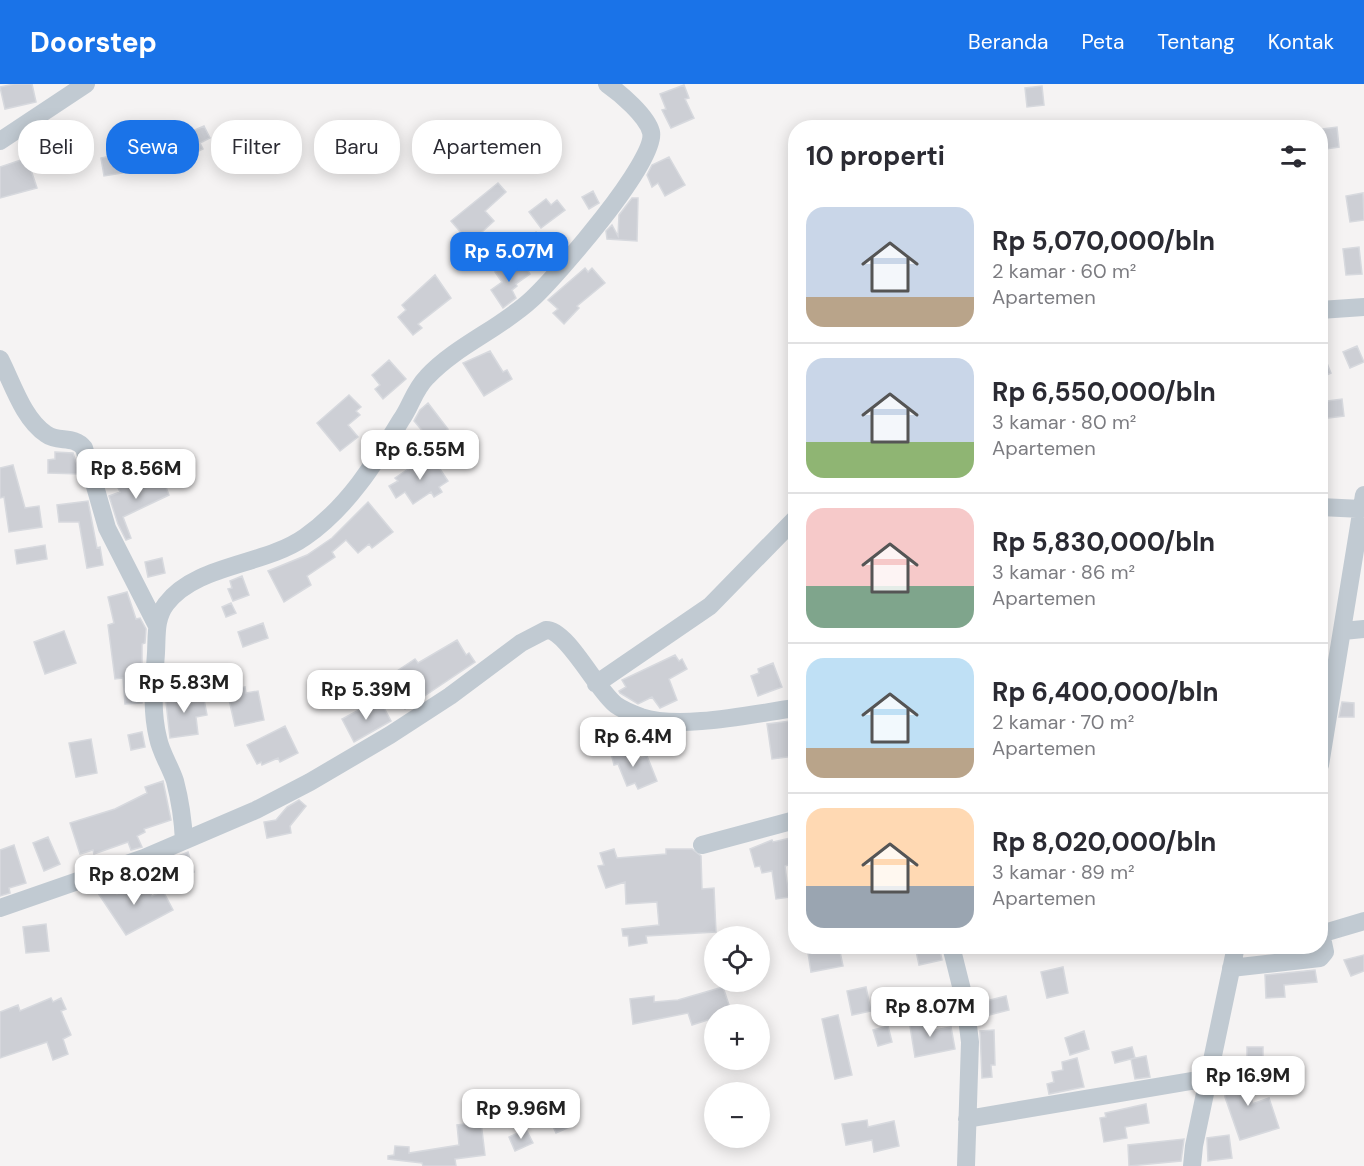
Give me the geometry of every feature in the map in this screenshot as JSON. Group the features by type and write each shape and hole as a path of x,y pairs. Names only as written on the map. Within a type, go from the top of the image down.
{"street":[{"path":"0,141 86,84"},
{"path":"184,841 174,779 158,740 153,705 156,624 166,604 195,580 278,552 325,522 365,477 425,378 450,356 499,326 532,299 582,243 638,170 652,138 651,129 635,109 607,84"},
{"path":"1328,309 1364,307"},
{"path":"0,359 37,426 50,437 76,440 84,448 107,528 156,624"},
{"path":"1328,506 1363,502 1328,719"},
{"path":"596,684 710,606 788,526"},
{"path":"1343,632 1364,629"},
{"path":"0,908 144,858 256,810 310,782 450,696 539,632 551,630 557,632 596,684 616,705 639,717 680,722 788,709"},
{"path":"702,845 788,822"},
{"path":"1328,932 1364,921"},
{"path":"953,954 965,1002 970,1042 966,1166"},
{"path":"1192,1166 1234,954"},
{"path":"1231,968 1323,957 1323,954"},
{"path":"967,1119 1209,1078"}],"building":[{"path":"32,84 36,102 5,109 0,87"},
{"path":"684,85 689,98 685,99 694,118 671,128 662,110 666,109 660,94"},
{"path":"1042,86 1044,105 1027,107 1025,88"},
{"path":"204,126 210,138 200,143 203,149 199,151 199,128"},
{"path":"1337,127 1339,147 1328,149 1328,128"},
{"path":"106,157 106,174 117,174 104,176 101,158"},
{"path":"669,157 685,185 665,196 658,183 652,187 647,175 652,165"},
{"path":"18,161 18,174 32,174 37,188 0,198 0,167"},
{"path":"498,183 506,192 485,211 494,221 470,243 451,221"},
{"path":"593,191 599,203 589,209 582,197"},
{"path":"1363,193 1364,220 1350,222 1346,196"},
{"path":"632,198 638,198 637,241 607,239 606,231 612,225 618,236 619,215"},
{"path":"546,199 551,205 557,200 565,210 541,228 529,212"},
{"path":"536,232 543,243 535,248 528,238"},
{"path":"1359,247 1362,274 1346,275 1343,249"},
{"path":"522,261 530,274 516,284 517,286 512,290 516,298 503,308 491,290 502,282 495,272 504,266 507,271"},
{"path":"585,268 588,272 592,268 605,283 577,306 579,308 564,324 553,313 558,309 548,300"},
{"path":"435,275 451,298 418,324 422,328 413,335 398,317 406,310 402,305"},
{"path":"1357,346 1364,362 1350,368 1343,352"},
{"path":"490,351 503,372 507,370 512,379 484,396 463,363"},
{"path":"389,360 406,379 383,399 375,389 380,385 372,375"},
{"path":"349,395 361,407 356,411 360,415 348,425 358,437 340,451 317,423"},
{"path":"1342,399 1344,416 1328,418 1328,401"},
{"path":"428,403 448,429 424,448 417,440 425,434 414,421 420,410"},
{"path":"55,452 73,453 80,474 48,473 48,460 55,459"},
{"path":"430,454 448,481 439,487 442,492 434,497 431,492 413,504 405,492 396,498 389,486 398,481 395,478"},
{"path":"13,465 25,508 39,506 42,527 9,532 4,497 0,498 0,468"},
{"path":"140,479 143,486 163,479 169,495 123,517 131,538 126,540 109,496 120,492 118,488"},
{"path":"88,501 97,548 100,547 103,565 87,568 79,522 59,522 57,505"},
{"path":"368,502 393,532 372,548 369,544 358,553 346,540 332,552 335,557 307,576 311,585 284,602 268,571 307,555 332,538"},
{"path":"45,545 47,559 17,564 15,550"},
{"path":"162,558 165,573 148,577 145,562"},
{"path":"242,576 249,595 233,601 228,589 232,588 230,581"},
{"path":"127,592 136,619 140,618 146,629 145,643 142,644 142,703 125,704 123,678 115,679 108,625 114,623 108,597"},
{"path":"231,603 236,613 226,617 222,607"},
{"path":"263,623 268,638 243,647 238,632"},
{"path":"64,631 76,663 45,674 34,642"},
{"path":"457,640 466,655 469,653 475,662 405,709 389,684 394,681 391,675 415,659 418,663"},
{"path":"675,655 679,661 682,659 687,669 669,679 677,700 660,708 652,697 638,704 620,693 619,691 626,687 622,680"},
{"path":"773,663 782,687 758,696 751,676 759,673 758,669"},
{"path":"245,687 246,693 258,691 264,720 235,726 227,691"},
{"path":"176,691 177,698 203,694 207,715 196,717 198,734 170,738 165,693"},
{"path":"381,702 391,721 354,742 342,719 368,705 369,708"},
{"path":"1342,702 1354,703 1354,717 1339,717"},
{"path":"788,721 788,757 772,759 767,724"},
{"path":"285,726 298,753 280,762 278,758 262,765 261,762 257,764 247,745"},
{"path":"142,732 145,747 131,750 128,735"},
{"path":"91,739 97,773 76,777 69,743"},
{"path":"626,744 631,761 647,756 657,781 638,789 635,783 627,786 618,764 614,765 610,749"},
{"path":"163,781 171,820 144,829 145,832 137,836 142,847 131,850 128,842 94,854 93,850 80,854 70,823 115,809 147,793 145,787"},
{"path":"299,800 306,806 290,826 291,833 267,838 264,822 276,820 287,807"},
{"path":"48,837 60,864 44,871 33,843"},
{"path":"788,839 788,865 785,866 788,897 776,899 772,871 762,873 760,866 755,867 750,849 772,840 773,842"},
{"path":"14,845 26,883 9,888 10,893 0,896 0,850"},
{"path":"614,849 617,858 666,854 666,849 692,849 701,856 702,889 714,888 716,926 704,926 704,933 646,936 647,943 629,946 628,936 623,936 622,929 659,925 657,902 626,904 625,882 606,888 598,866 604,865 600,853"},
{"path":"188,852 194,872 169,880 164,862"},
{"path":"140,881 143,887 146,885 152,896 163,891 173,910 126,935 96,890 109,882 117,894"},
{"path":"46,924 49,951 26,953 23,927"},
{"path":"808,954 840,954 843,966 811,972"},
{"path":"917,954 941,954 942,960 919,965"},
{"path":"1364,955 1364,971 1351,976 1344,960"},
{"path":"1063,967 1068,993 1047,998 1041,972"},
{"path":"1315,970 1317,982 1284,985 1285,997 1266,998 1265,975"},
{"path":"866,987 871,1011 852,1015 847,991"},
{"path":"706,992 725,992 729,1004 704,1004 704,1021 692,1025 688,1013 633,1024 630,999 654,996 654,1002 678,1000"},
{"path":"1006,996 1009,1010 989,1015 986,1001"},
{"path":"51,998 53,1002 61,998 66,1009 61,1011 71,1035 63,1039 68,1054 53,1060 47,1042 0,1058 0,1012 18,1005 20,1011"},
{"path":"838,1015 852,1075 835,1079 822,1019"},
{"path":"928,1015 930,1031 951,1027 955,1049 915,1057 909,1020"},
{"path":"888,1026 892,1042 878,1046 873,1030"},
{"path":"994,1030 995,1065 991,1065 992,1077 982,1078 980,1031"},
{"path":"1084,1031 1089,1049 1070,1055 1065,1038"},
{"path":"1132,1047 1135,1058 1115,1063 1112,1052"},
{"path":"1247,1047 1263,1047 1263,1060 1247,1060"},
{"path":"1146,1056 1150,1077 1135,1079 1131,1059"},
{"path":"1077,1058 1084,1087 1049,1094 1047,1084 1054,1082 1052,1072 1063,1070 1062,1062"},
{"path":"1225,1073 1252,1073 1252,1104 1269,1098 1279,1128 1240,1140 1225,1097"},
{"path":"1146,1104 1149,1123 1125,1127 1127,1138 1104,1142 1100,1118 1106,1117 1105,1113"},
{"path":"566,1105 574,1125 556,1133 547,1113"},
{"path":"867,1120 868,1127 894,1121 899,1146 874,1152 872,1140 846,1145 842,1124"},
{"path":"481,1122 485,1155 455,1159 456,1166 423,1166 422,1163 388,1159 388,1156 394,1155 395,1146 409,1147 409,1153 459,1145 457,1125"},
{"path":"526,1129 533,1143 515,1151 509,1137"},
{"path":"1229,1135 1232,1158 1208,1161 1207,1138"},
{"path":"1184,1139 1181,1161 1129,1166 1128,1145"}]}
